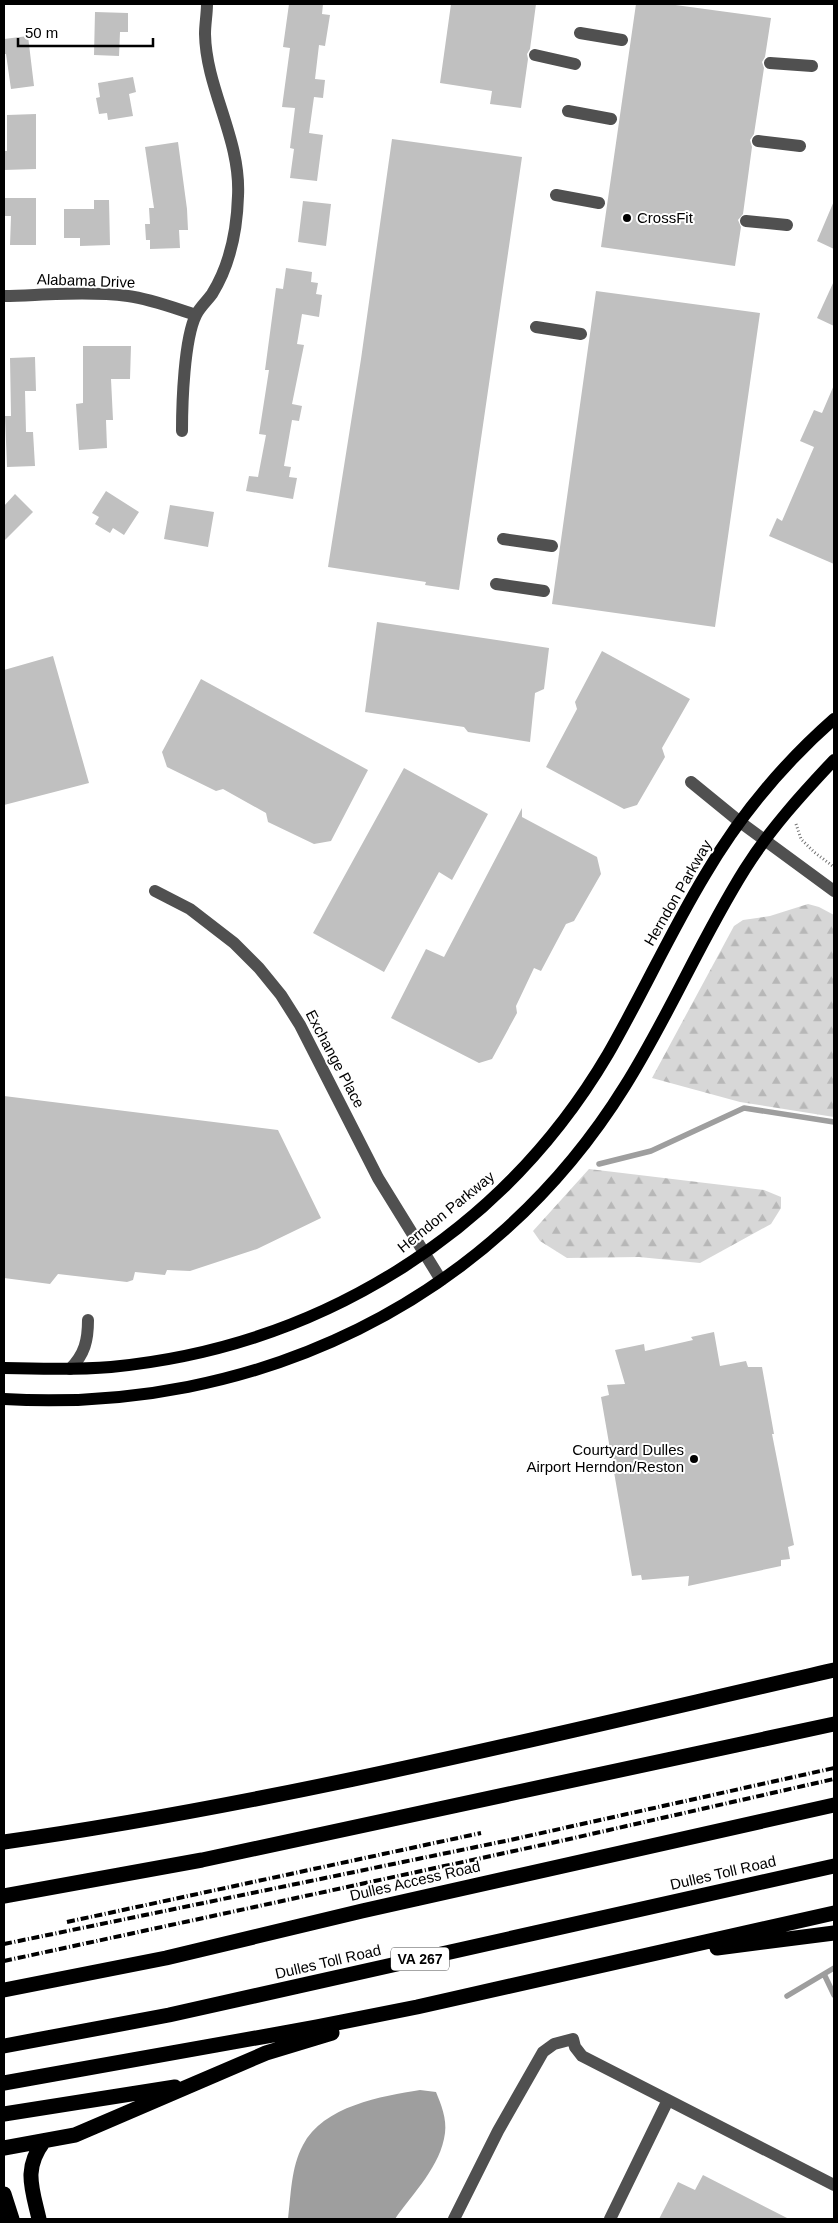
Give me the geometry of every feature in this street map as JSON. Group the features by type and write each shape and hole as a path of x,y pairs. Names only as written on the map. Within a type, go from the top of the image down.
{"highway":[{"path":"4,1842 89,1829 337,1782 834,1670"},
{"path":"4,1896 134,1874 212,1858 834,1724"},
{"name":"Dulles Access Road","path":"4,1990 156,1960 370,1909 834,1805"},
{"name":"Dulles Toll Road","path":"4,2046 187,2011 834,1866"},
{"path":"4,2083 417,2007 834,1913"},
{"path":"651,1954 766,1943 834,1933"},
{"path":"4,2148 76,2135 280,2048 417,2007"},
{"path":"4,2114 195,2084"},
{"path":"38,2219 32,2184 31,2163 35,2153 44,2142"},
{"path":"4,2194 12,2219"}],"main road":[{"name":"Herndon Parkway","path":"4,1368 70,1369 108,1367 165,1360 250,1339 315,1315 369,1288 424,1254 464,1223 506,1186 569,1114 625,1025 706,872 740,822 762,794 805,746 834,719"},
{"path":"4,1399 94,1400 154,1394 226,1379 284,1361 341,1337 395,1309 441,1280 481,1250 526,1210 557,1177 591,1136 642,1058 711,927 765,840 787,812 834,760"}],"street":[{"path":"182,431 182,406 188,348 196,315 212,294 227,266 238,196 237,163 211,72 205,35 208,4"},
{"path":"580,34 622,40"},
{"path":"535,55 575,64"},
{"path":"770,63 812,66"},
{"path":"568,111 611,120"},
{"path":"758,141 800,146"},
{"path":"556,195 599,203"},
{"path":"746,221 787,226"},
{"name":"Alabama Drive","path":"4,296 66,294 129,296 160,303 196,315"},
{"path":"536,327 580,334"},
{"path":"503,539 552,546"},
{"path":"496,584 544,590"},
{"path":"691,782 740,822 834,891"},
{"name":"Exchange Place","path":"155,892 190,909 234,943 259,968 281,995 300,1025 378,1178 441,1280"},
{"path":"70,1369 84,1349 88,1338 88,1320"},
{"path":"454,2219 498,2132 543,2052 548,2047 573,2039 575,2047 582,2056 834,2185"},
{"path":"610,2219 668,2100"}],"path":[{"path":"796,824 801,839 814,852 834,866"}],"green space":[{"path":"808,904 819,907 834,915 834,1117 740,1102 652,1078 734,926 743,920 770,916"},
{"path":"589,1169 764,1190 781,1197 781,1208 771,1224 700,1263 639,1257 567,1258 540,1241 533,1231"}],"shaded area":[{"path":"420,2090 436,2092 442,2107 445,2133 438,2157 432,2168 395,2219 288,2219 296,2162 303,2145 312,2132 324,2121 355,2105"}],"building":[{"path":"289,4 323,4 322,14 330,15 325,46 319,45 315,79 325,80 323,98 314,97 309,133 323,135 317,181 290,178 294,149 290,148 295,108 282,107 290,48 283,47"},
{"path":"451,4 536,4 530,49 527,54 528,59 521,108 490,104 492,91 440,83"},
{"path":"636,4 668,4 771,18 765,57 762,62 764,68 754,134 750,140 752,147 743,214 738,220 741,227 735,266 601,247"},
{"path":"95,12 128,13 128,32 120,32 119,56 94,55"},
{"path":"28,36 34,86 11,89 6,54 4,54 4,39"},
{"path":"133,77 136,92 129,94 133,116 108,120 107,113 99,114 96,98 100,97 98,83"},
{"path":"36,114 36,169 4,170 4,151 7,151 7,115"},
{"path":"392,139 522,157 459,590 425,585 426,582 328,567 361,359"},
{"path":"178,142 188,230 179,230 180,248 150,249 150,240 146,240 145,224 150,224 149,208 154,208 145,147"},
{"path":"4,198 36,198 36,245 10,245 11,216 4,216"},
{"path":"94,200 109,200 110,245 80,246 80,238 64,238 64,209 94,209"},
{"path":"303,201 331,204 326,246 298,242"},
{"path":"834,201 834,249 817,241"},
{"path":"286,268 312,272 311,282 318,283 316,294 322,295 319,317 302,314 297,344 304,345 292,404 302,406 299,421 292,420 284,466 291,467 289,477 297,478 293,499 246,491 249,476 258,477 266,435 259,434 269,370 265,370 276,288 283,289"},
{"path":"834,281 834,326 817,318"},
{"path":"596,291 760,313 715,627 552,604"},
{"path":"83,346 131,346 130,379 111,379 113,420 106,420 107,448 79,450 76,404 83,403"},
{"path":"35,357 36,391 25,391 26,432 33,432 35,466 7,467 5,416 11,416 10,358"},
{"path":"834,385 834,564 769,536 777,518 782,521 814,447 800,441 814,410 822,413"},
{"path":"106,491 139,512 124,535 113,528 110,533 95,524 99,517 92,513"},
{"path":"15,494 33,512 4,541 4,506"},
{"path":"170,505 214,512 208,547 164,539"},
{"path":"377,622 549,648 544,689 535,693 530,742 468,732 464,727 365,712"},
{"path":"602,651 690,699 662,748 665,757 637,805 624,809 546,767 577,709 575,702"},
{"path":"53,656 89,783 4,805 4,670"},
{"path":"201,679 368,770 331,841 314,844 268,822 266,813 223,789 216,791 167,767 162,752"},
{"path":"404,768 488,814 452,880 439,872 384,972 313,933"},
{"path":"522,808 522,817 597,857 601,874 574,921 566,924 541,971 534,968 516,1006 517,1013 492,1059 479,1063 391,1018 426,949 444,957"},
{"path":"4,1096 278,1130 321,1218 257,1249 190,1271 167,1270 165,1275 135,1272 133,1280 127,1282 58,1274 50,1284 4,1278"},
{"name":"Courtyard Dulles Airport Herndon/Reston","path":"714,1332 720,1366 746,1361 748,1367 762,1367 774,1434 772,1434 794,1545 788,1547 790,1559 781,1560 781,1566 688,1586 689,1576 642,1580 641,1575 632,1576 601,1397 609,1395 607,1385 625,1384 615,1350 644,1344 645,1351 693,1340 691,1337"},
{"path":"703,2175 789,2219 659,2219 678,2182 695,2190"}],"waterway":[{"path":"599,1164 651,1151 744,1108 834,1122"},
{"path":"787,1996 834,1968"},
{"path":"824,1974 834,1995"}],"railway":[{"path":"4,1944 510,1840 834,1768"},
{"path":"4,1961 565,1840 834,1779"},
{"path":"67,1922 481,1833"}],"place":[{"name":"CrossFit","path":"627,218"},
{"name":"Courtyard Dulles Airport Herndon/Reston","path":"694,1459"}]}
